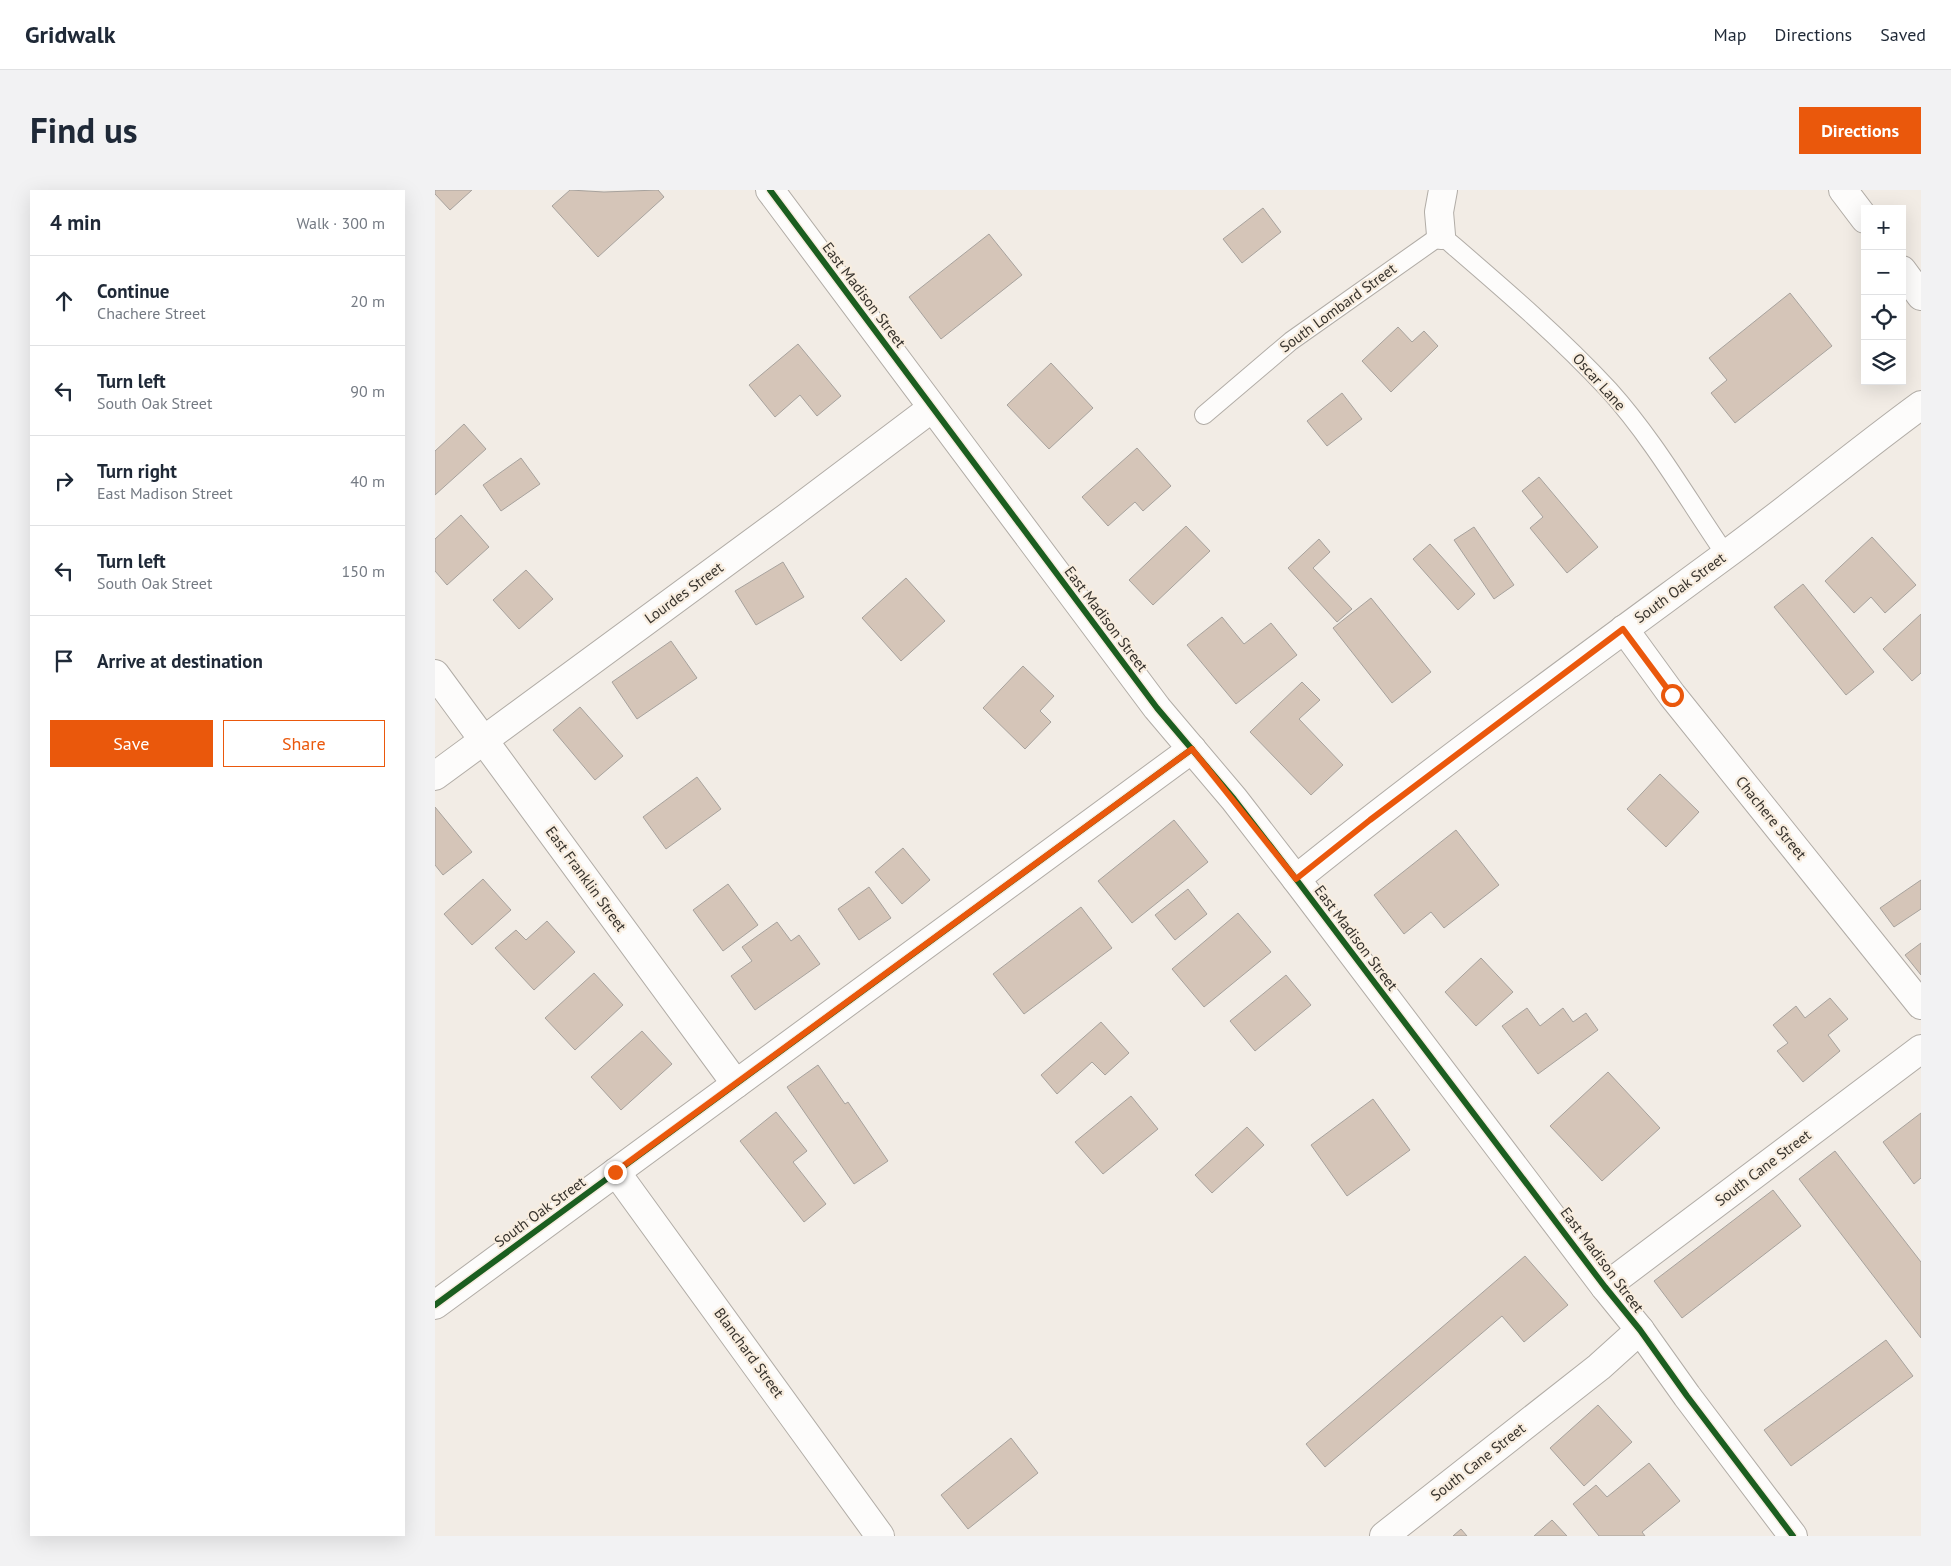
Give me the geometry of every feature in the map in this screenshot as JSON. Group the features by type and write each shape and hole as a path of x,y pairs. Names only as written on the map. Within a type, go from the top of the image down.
{"street":[{"name":"East Madison Street","path":"770,190 1157,708 1296,879 1546,1206 1605,1287 1640,1330 1687,1396 1793,1536"},
{"path":"1441,235 1439,212 1443,190"},
{"path":"1843,190 1861,214"},
{"path":"1906,275 1921,296"},
{"name":"South Oak Street","path":"1296,879 1370,820 1623,629 1726,555 1850,457 1921,405"},
{"name":"Lourdes Street","path":"435,776 786,518 931,408"},
{"name":"Chachere Street","path":"1623,629 1672,695 1921,1005"},
{"name":"East Franklin Street","path":"435,674 736,1084"},
{"name":"South Oak Street","path":"435,1305 1192,749"},
{"name":"South Cane Street","path":"1605,1287 1921,1049"},
{"name":"Blanchard Street","path":"615,1172 880,1536"},
{"name":"South Cane Street","path":"1384,1536 1599,1367 1640,1330"}],"lane":[{"name":"South Lombard Street","path":"1204,415 1291,341 1441,235"},
{"name":"Oscar Lane","path":"1441,235 1555,334 1609,391 1634,421 1726,555"}],"building":[{"path":"435,190 472,190 450,210 435,194"},
{"path":"570,190 604,192 658,190 664,197 598,257 552,206"},
{"path":"1263,208 1281,232 1242,263 1223,239"},
{"path":"989,234 1022,275 941,339 909,297"},
{"path":"1790,293 1832,346 1735,423 1711,393 1727,380 1709,358"},
{"path":"1398,327 1412,342 1424,331 1438,346 1391,392 1362,361"},
{"path":"798,344 841,396 817,416 800,395 775,417 749,385"},
{"path":"1051,363 1093,408 1049,449 1007,405"},
{"path":"1342,393 1362,419 1327,446 1307,421"},
{"path":"464,424 486,449 435,495 435,451"},
{"path":"1137,448 1171,486 1143,511 1135,502 1108,526 1082,497"},
{"path":"521,458 540,484 501,511 483,485"},
{"path":"1539,477 1598,547 1567,573 1530,528 1543,517 1522,491"},
{"path":"461,515 489,547 447,585 435,571 435,539"},
{"path":"1186,526 1210,551 1153,605 1129,580"},
{"path":"1474,527 1514,585 1494,599 1454,540"},
{"path":"1872,537 1916,585 1885,613 1871,597 1854,613 1825,581"},
{"path":"1319,539 1330,552 1313,568 1352,609 1337,622 1288,568"},
{"path":"1430,544 1475,594 1458,610 1413,559"},
{"path":"783,562 804,597 756,625 735,591"},
{"path":"526,570 553,599 519,629 493,600"},
{"path":"906,578 945,621 901,661 862,618"},
{"path":"1803,584 1874,672 1846,695 1774,607"},
{"path":"1371,598 1431,672 1392,703 1333,628"},
{"path":"1921,614 1921,673 1912,681 1883,649"},
{"path":"1222,617 1244,644 1271,623 1297,655 1236,704 1187,645"},
{"path":"671,641 697,678 637,719 612,682"},
{"path":"1023,666 1054,696 1040,711 1051,722 1025,749 983,708"},
{"path":"1302,682 1320,700 1299,719 1343,765 1311,795 1250,732"},
{"path":"580,707 623,756 595,780 553,730"},
{"path":"1660,774 1699,812 1666,847 1627,809"},
{"path":"697,777 721,809 666,849 643,817"},
{"path":"435,807 472,852 443,875 435,865"},
{"path":"1174,820 1208,862 1132,923 1098,881"},
{"path":"1456,830 1499,885 1444,928 1431,912 1404,934 1374,895"},
{"path":"903,848 930,880 902,904 875,872"},
{"path":"483,879 511,910 472,945 444,914"},
{"path":"1921,880 1921,909 1894,927 1880,908"},
{"path":"728,884 758,925 723,951 693,910"},
{"path":"869,887 891,918 859,940 838,909"},
{"path":"1188,889 1207,914 1175,940 1155,915"},
{"path":"1081,907 1112,948 1024,1014 993,974"},
{"path":"1238,913 1271,952 1204,1007 1172,969"},
{"path":"547,921 575,952 534,990 495,948 516,930 526,940"},
{"path":"777,922 791,941 799,935 820,964 755,1010 731,976 752,961 742,947"},
{"path":"1921,943 1921,975 1905,955"},
{"path":"1481,958 1513,992 1476,1026 1445,992"},
{"path":"594,973 623,1005 575,1050 545,1018"},
{"path":"1286,975 1311,1005 1255,1051 1230,1021"},
{"path":"1830,998 1848,1019 1828,1035 1840,1051 1803,1082 1777,1051 1788,1043 1773,1025 1796,1006 1805,1018"},
{"path":"1527,1008 1540,1026 1563,1008 1573,1022 1586,1013 1598,1030 1538,1074 1502,1026"},
{"path":"1101,1022 1129,1053 1105,1075 1092,1062 1057,1094 1041,1075"},
{"path":"642,1031 672,1064 621,1110 591,1077"},
{"path":"818,1065 845,1104 848,1102 888,1161 854,1184 787,1087"},
{"path":"1608,1072 1660,1128 1602,1181 1550,1126"},
{"path":"1131,1096 1158,1129 1103,1174 1075,1142"},
{"path":"1373,1099 1410,1150 1347,1196 1311,1145"},
{"path":"776,1112 807,1151 793,1162 826,1204 804,1222 740,1141"},
{"path":"1921,1113 1921,1178 1914,1184 1883,1142"},
{"path":"1247,1127 1264,1145 1212,1193 1195,1175"},
{"path":"1835,1151 1921,1262 1921,1338 1799,1179"},
{"path":"1773,1190 1801,1226 1682,1318 1654,1281"},
{"path":"1525,1256 1568,1305 1524,1342 1502,1316 1325,1467 1306,1444"},
{"path":"1886,1340 1913,1376 1791,1466 1764,1430"},
{"path":"1598,1405 1632,1442 1584,1486 1550,1448"},
{"path":"1011,1438 1038,1473 968,1529 941,1495"},
{"path":"1649,1463 1680,1501 1642,1532 1645,1536 1599,1536 1573,1504 1596,1485 1607,1497"},
{"path":"1552,1520 1567,1536 1534,1536"},
{"path":"1461,1529 1467,1536 1453,1536"}],"cycle path":[{"path":"770,190 1157,708 1234,799 1296,879 1605,1287 1640,1330 1687,1396 1793,1536"},
{"path":"435,1305 1192,749"}],"route":[{"path":"615,1172 1192,749 1296,879 1558,676 1623,629 1672,695"}]}
